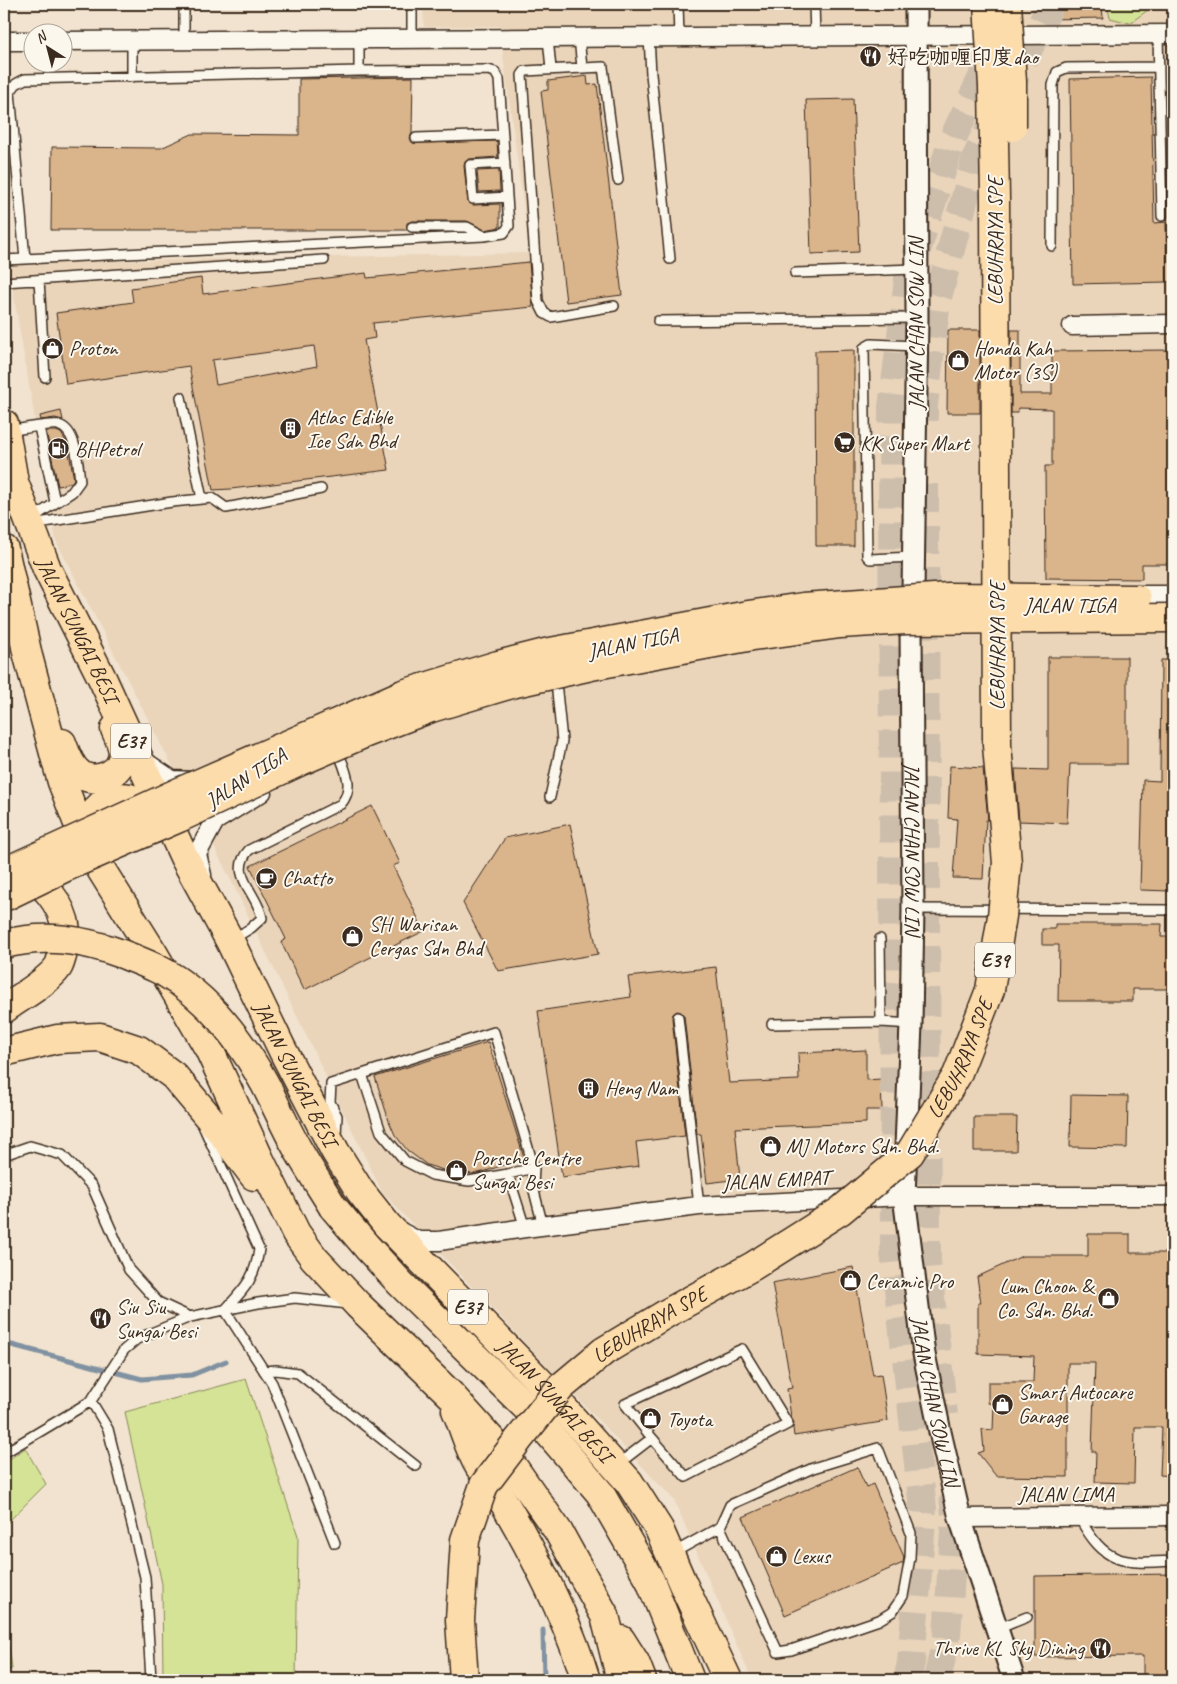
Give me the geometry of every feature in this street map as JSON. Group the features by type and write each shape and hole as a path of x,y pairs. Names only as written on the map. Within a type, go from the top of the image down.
{"main road":[{"name":"LEBUHRAYA SPE","path":"464,1680 460,1620 465,1540 484,1485 518,1439 561,1387 604,1351 669,1312 753,1266 840,1211 910,1153 956,1075 990,990 1002,916 1007,864 997,745 995,198 993,86 988,4"},
{"name":"LEBUHRAYA SPE","path":"475,1680 472,1619 482,1540 496,1490 526,1446 568,1398 606,1359 673,1320 761,1273 847,1219 916,1160 966,1078 1000,996 1016,923 1018,858 1009,743 1012,82 1006,4"},
{"name":"JALAN SUNGAI BESI","path":"4,428 14,482 47,569 103,680 184,857 230,941 282,1049 334,1150 360,1191 387,1225 541,1383 629,1482 659,1529 713,1645"},
{"name":"JALAN SUNGAI BESI","path":"4,549 55,757 62,782 87,847 155,956 209,1049 296,1233 314,1258 358,1305 450,1395 505,1454 558,1531 605,1616 621,1680"},
{"path":"4,872 403,694 498,665 545,653 748,615 813,606 949,597 1173,600"},
{"path":"4,897 66,867 366,733 431,708 515,683 591,666 753,636 840,624 906,620 1173,618"},
{"path":"23,631 73,767 80,774 97,779 118,768 122,760 122,745 73,623"},
{"path":"155,956 101,842 94,823 97,810 103,804 116,798 130,798 140,805 190,894 282,1049"},
{"path":"4,868 22,872 41,883 54,899 63,916 66,931 59,966 43,982 4,1009"},
{"path":"4,944 22,939 59,938 97,944 134,958 168,974 219,1017 264,1083 296,1148 333,1207 367,1248 400,1283 529,1410 600,1493 650,1580 690,1680"},
{"path":"4,1052 57,1039 100,1037 139,1050 174,1076 221,1132 296,1233"},
{"path":"450,1395 478,1466 498,1492 555,1600 573,1641 586,1680"},
{"path":"605,1616 635,1662 642,1680"},
{"path":"713,1645 728,1680"},
{"name":"E37","path":"713,1645 722,1680"}],"street":[{"name":"JALAN CHAN SOW LIN","path":"916,4 917,318 911,627 913,909 911,1024 904,1196 924,1354 940,1432 960,1518 1014,1680"},
{"path":"72,41 1166,34"},
{"path":"4,41 22,41"},
{"path":"1072,326 1173,324"},
{"name":"JALAN TIGA","path":"138,758 172,780 194,782 372,702 458,670 503,656 659,622 760,606 829,598 913,593 1173,595"},
{"name":"JALAN TIGA","path":"208,900 197,854 215,820 302,768 338,751 443,713 512,691 630,665 792,635 911,627 1173,628"},
{"name":"JALAN EMPAT","path":"387,1225 418,1241 439,1241 699,1206 904,1196 1173,1196"},
{"name":"JALAN LIMA","path":"960,1518 1173,1516"}],"lane":[{"path":"184,4 184,40"},
{"path":"412,4 412,38"},
{"path":"678,4 679,37"},
{"path":"814,4 815,36"},
{"path":"1162,216 1158,67 1166,34"},
{"path":"649,37 670,259"},
{"path":"548,38 551,68"},
{"path":"579,38 582,67"},
{"path":"359,39 359,71"},
{"path":"132,40 132,77"},
{"path":"614,306 551,317 544,313 538,301 522,75 525,71 600,66 604,68 618,180"},
{"path":"1052,246 1053,86 1057,72 1066,68 1158,67"},
{"path":"4,260 25,259 484,236 504,233 509,226 499,79 495,72 488,70 359,71 25,79 16,84 10,92 25,259"},
{"path":"416,138 503,135"},
{"path":"505,163 470,165 473,199 507,196"},
{"path":"412,227 467,227 484,236"},
{"path":"4,282 324,260"},
{"path":"795,274 917,269"},
{"path":"39,280 45,377"},
{"path":"658,321 917,318"},
{"path":"913,557 870,559 867,556 864,348 871,344 916,346"},
{"path":"181,397 202,499"},
{"path":"4,428 58,425 67,430 77,454 80,481 72,492 55,502 29,522"},
{"path":"39,427 55,502"},
{"path":"29,522 212,498 226,508 321,490"},
{"path":"550,797 562,741 556,682"},
{"path":"230,941 251,928 262,918 240,869 243,857 249,850 341,804 348,792 349,779 338,751"},
{"path":"913,909 1173,910"},
{"path":"880,939 881,1022"},
{"path":"678,1017 699,1206"},
{"path":"772,1024 881,1022 911,1024"},
{"path":"334,1150 337,1116 330,1102 331,1084 494,1032 534,1168 533,1187 543,1226"},
{"path":"362,1074 381,1132 405,1161 432,1175 469,1181 534,1168"},
{"path":"186,1090 259,1249 257,1264 250,1282 225,1310"},
{"path":"4,1156 30,1146 62,1154 92,1186 129,1270 158,1302 190,1317"},
{"path":"508,1174 525,1228"},
{"path":"4,1453 91,1400 124,1350 137,1339 190,1317 258,1303 295,1298 358,1305"},
{"path":"225,1310 272,1383 335,1543"},
{"path":"742,1349 788,1424 686,1477 652,1438 625,1404 742,1349"},
{"path":"264,1371 276,1370 298,1373 416,1466"},
{"path":"91,1400 108,1430 145,1577 151,1680"},
{"path":"615,1466 652,1438"},
{"path":"670,1555 720,1527 730,1505 813,1468 878,1448 911,1533 910,1558 902,1596 892,1612 879,1620 791,1650 778,1652 720,1527"},
{"path":"1079,1516 1095,1543 1111,1557 1125,1561 1173,1561"},
{"path":"997,1630 1027,1617"}],"shaded area":[{"path":"423,4 1173,4 1173,1680 752,1680 674,1500 382,1192 229,876 56,541 8,263 530,253 499,26 424,27"}],"green space":[{"path":"1107,4 1153,4 1152,7 1130,23 1110,18"},
{"path":"246,1379 298,1536 296,1680 163,1680 162,1584 125,1412"},
{"path":"25,1448 46,1484 4,1526 4,1463"},
{"path":"4,1609 12,1669 4,1670"}],"building":[{"path":"1102,4 1103,18 1049,19 1049,6"},
{"path":"587,76 588,85 597,84 622,295 566,302 541,91 548,90 548,81"},
{"path":"413,77 412,133 410,138 413,143 497,141 498,157 469,159 465,162 464,166 468,202 473,205 500,204 500,227 485,230 467,221 412,221 407,223 407,230 51,230 52,147 161,148 192,134 299,135 299,79"},
{"path":"1151,77 1154,223 1166,222 1167,282 1073,284 1070,79"},
{"path":"853,99 859,252 811,254 806,100"},
{"path":"499,170 500,191 479,192 477,171"},
{"path":"529,262 533,307 373,323 375,338 364,340 389,470 213,490 189,366 66,384 56,313 133,302 131,288 201,278 203,294 366,273 367,278","holes":["314,346 317,366 216,385 212,360"]},
{"path":"948,330 980,330 980,413 947,413"},
{"path":"1011,330 1020,330 1020,394 1052,394 1052,351 1173,350 1173,564 1142,564 1142,579 1046,578 1045,466 1052,466 1052,409 1018,408 1017,413 1011,413"},
{"path":"854,350 854,546 816,546 815,351"},
{"path":"61,411 63,420 55,418 41,420 40,416"},
{"path":"46,431 61,433 67,443 74,479 71,483 58,486"},
{"path":"1048,657 1127,657 1127,764 1070,764 1067,823 1019,821 1015,769 1048,770"},
{"path":"1161,660 1173,660 1170,891 1140,890 1143,780 1160,781"},
{"path":"950,766 983,768 988,820 986,820 983,879 953,878 957,819 948,818"},
{"path":"372,806 400,863 393,866 424,931 304,990 281,942 286,939 250,866"},
{"path":"570,824 598,954 498,971 463,903 505,838"},
{"path":"1055,924 1162,924 1161,937 1173,937 1173,989 1133,989 1133,1001 1058,1001 1059,945 1042,945 1042,929 1055,929"},
{"path":"716,967 729,1083 799,1080 798,1053 866,1050 866,1080 881,1079 882,1110 866,1110 866,1123 735,1128 740,1179 707,1183 701,1134 697,1134 684,1016 681,1012 677,1011 673,1014 672,1018 685,1136 636,1142 639,1166 562,1177 538,1011 631,997 628,977"},
{"path":"488,1042 524,1158 472,1174 443,1170 427,1165 408,1151 395,1135 375,1077"},
{"path":"1071,1095 1128,1096 1127,1148 1070,1147"},
{"path":"974,1117 1017,1117 1016,1151 974,1151"},
{"path":"1088,1234 1130,1234 1130,1253 1173,1253 1173,1476 1160,1475 1162,1427 1135,1427 1134,1483 1095,1482 1096,1452 1092,1452 1095,1363 1068,1363 1068,1477 996,1476 978,1453 984,1451 982,1429 993,1430 994,1404 988,1403 988,1382 1033,1382 1034,1356 978,1354 978,1303 981,1303 977,1277 1022,1256 1088,1256"},
{"path":"853,1267 873,1375 881,1374 888,1421 794,1436 794,1423 791,1417 787,1389 792,1388 772,1283"},
{"path":"857,1467 866,1487 873,1484 904,1557 903,1563 785,1615 743,1517"},
{"path":"1173,1574 1173,1680 1143,1680 1143,1656 1035,1657 1035,1576"}],"waterway":[{"path":"4,1343 142,1379 192,1375 226,1361"},
{"path":"543,1630 544,1680"}],"tunnel":[{"path":"924,421 924,405 937,301 976,157 1051,4"},
{"path":"907,1680 911,1663 923,1508 894,1253 892,407 908,279 952,140 995,50"},
{"path":"925,484 927,1261 944,1415"},
{"path":"937,1680 947,1635 955,1515 953,1495"}],"place":[{"name":"好吃咖喱印度dao","path":"871,57"},
{"name":"Proton","path":"53,348"},
{"name":"Honda Kah Motor (3S)","path":"958,360"},
{"name":"Atlas Edible Ice Sdn Bhd","path":"291,429"},
{"name":"KK Super Mart","path":"844,443"},
{"name":"BHPetrol","path":"59,449"},
{"name":"Chatto","path":"266,878"},
{"name":"SH Warisan Cergas Sdn Bhd","path":"353,936"},
{"name":"Heng Nam","path":"589,1088"},
{"name":"MJ Motors Sdn. Bhd.","path":"770,1146"},
{"name":"Porsche Centre Sungai Besi","path":"456,1170"},
{"name":"Ceramic Pro","path":"850,1281"},
{"name":"Lum Choon & Co. Sdn. Bhd.","path":"1109,1298"},
{"name":"Siu Siu Sungai Besi","path":"100,1319"},
{"name":"Smart Autocare Garage","path":"1002,1404"},
{"name":"Toyota","path":"651,1419"},
{"name":"Lexus","path":"776,1556"},
{"name":"Thrive KL Sky Dining","path":"1100,1648"}]}
